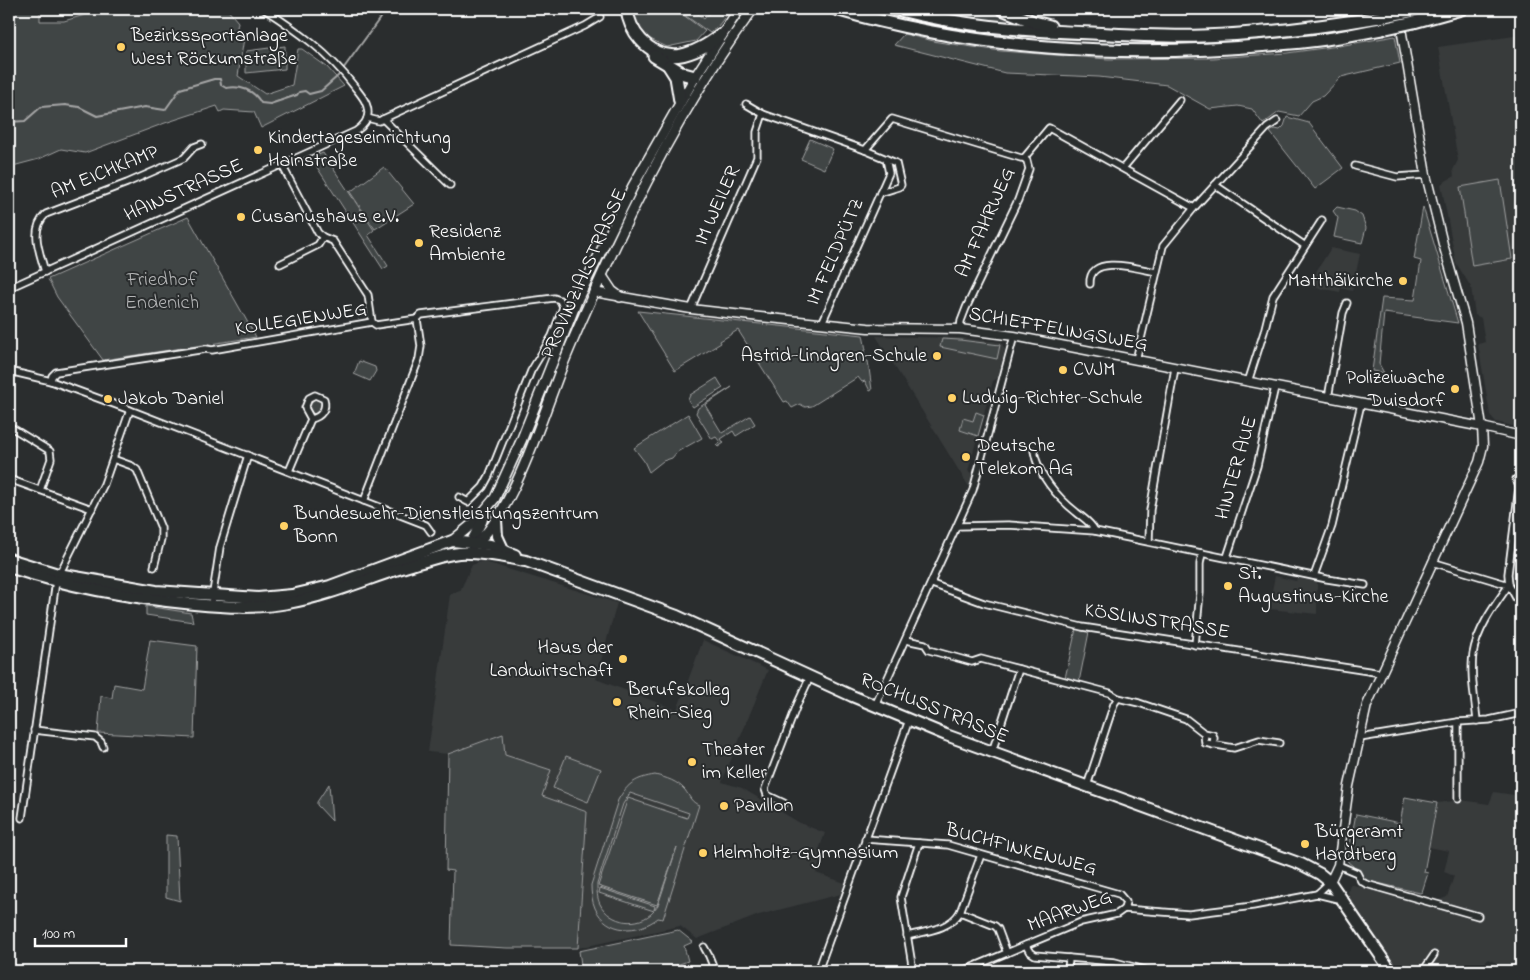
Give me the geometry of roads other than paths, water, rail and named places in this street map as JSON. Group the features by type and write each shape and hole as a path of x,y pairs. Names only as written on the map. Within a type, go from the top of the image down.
{"highway":[{"path":"623,9 634,33 646,46 669,61 682,63 695,77"},
{"path":"836,9 918,29 984,40 1097,49 1143,50 1203,50 1325,39 1382,29 1413,14"},
{"path":"896,9 950,21 986,26 1079,33 1202,36 1324,26 1379,17 1461,9"},
{"path":"1002,9 1034,22 1079,33"},
{"path":"669,61 697,51 721,35"},
{"path":"669,61 676,77 680,102"}],"main road":[{"name":"PROVINZIALSTRASSE","path":"452,541 482,514 495,498 578,298 633,186 695,77 740,9"},
{"name":"PROVINZIALSTRASSE","path":"459,553 484,536 496,520 515,484 594,292 648,179 668,141 698,92 751,12"},
{"path":"698,92 698,84 695,77 708,76"},
{"path":"578,298 594,292 591,272"},
{"path":"602,276 612,291 620,297"},
{"path":"479,554 474,544 482,521 482,514"},
{"path":"496,520 497,536 503,550"},
{"path":"9,567 57,578 156,591 211,601 270,598 305,593 330,586 452,541"},
{"name":"ROCHUSSTRASSE","path":"452,541 490,545 526,561 677,616 909,720 1301,864 1320,874 1330,882"},
{"name":"ROCHUSSTRASSE","path":"211,601 271,606 306,600 393,570 459,553 506,557 526,561"},
{"path":"9,559 57,578"},
{"path":"1330,882 1391,971"}],"street":[{"path":"264,9 301,33 324,53 342,71 364,99 368,108 367,118 379,121 585,26 600,17"},
{"path":"1317,894 1330,882 1338,865 1350,786 1367,705 1482,454 1482,427 1466,323 1443,244 1426,175 1396,9"},
{"path":"1123,168 1180,100"},
{"path":"746,104 763,114 886,159"},
{"name":"IM WEILER","path":"691,309 757,157 756,132 763,114"},
{"name":"HAINSTRASSE","path":"9,288 356,131 362,127 367,118"},
{"path":"384,119 450,185"},
{"path":"865,150 892,119 1024,158 1049,128 1194,208"},
{"path":"1136,360 1163,246 1194,208 1267,128 1278,121"},
{"name":"AM EICHKAMP","path":"45,272 36,232 37,225 46,214 127,183 184,158 194,147 202,144"},
{"name":"AM FAHRWEG","path":"960,329 963,315 1018,200 1029,169 1024,158"},
{"name":"IM FELDPÜTZ","path":"822,323 888,173 886,159 896,163 901,186 880,193"},
{"path":"282,165 313,226 318,233 333,241 368,295 372,322"},
{"path":"1355,166 1397,177 1426,175"},
{"path":"1215,185 1304,245"},
{"path":"1248,382 1273,296 1304,245 1322,220"},
{"path":"280,264 318,245 324,237"},
{"path":"1090,284 1090,278 1093,273 1098,268 1108,265 1119,264 1156,272"},
{"name":"SCHIEFFELINGSWEG","path":"594,292 691,309 868,328 960,329 1014,336 1521,436"},
{"name":"KOLLEGIENWEG","path":"51,381 52,376 56,372 67,370 221,348 372,322 376,325 417,319 421,314 554,298 560,300 563,307 552,336 531,371 489,476 483,487 468,502 459,497"},
{"path":"1328,398 1342,313 1347,303"},
{"path":"364,500 419,359 421,346 417,319"},
{"path":"875,706 932,584 973,490 1014,336"},
{"path":"1148,541 1150,510 1175,368"},
{"path":"9,371 51,381 248,455 426,525 431,532"},
{"name":"HINTER AUE","path":"1227,557 1257,466 1275,387"},
{"path":"1314,576 1337,510 1361,404"},
{"path":"22,818 57,578 92,509 113,459 130,410"},
{"path":"289,471 311,419"},
{"path":"9,426 50,451 51,459 40,490"},
{"path":"1034,451 1040,470 1049,485 1074,511 1090,523 1096,531"},
{"path":"211,601 224,534 248,455"},
{"path":"113,459 132,466 137,470 161,528 161,541 154,566"},
{"path":"9,479 92,509"},
{"path":"1516,479 1519,487 1508,574 1509,585 1521,607"},
{"path":"958,526 1008,525 1096,531 1202,554 1227,557 1365,585"},
{"path":"1195,645 1202,554"},
{"path":"1432,562 1509,585"},
{"name":"KÖSLINSTRASSE","path":"932,584 984,602 1045,619 1117,633 1382,673"},
{"path":"1477,721 1472,668 1473,653 1478,637 1497,602 1509,585"},
{"path":"906,640 925,644 930,650 972,662 981,659 1110,693 1118,698 1186,719 1204,733 1205,743 1234,748 1260,740 1279,742"},
{"path":"992,752 1019,669"},
{"path":"784,803 767,795 765,789 797,705 810,677"},
{"path":"1087,786 1114,704 1118,698"},
{"path":"1360,738 1521,713"},
{"path":"818,971 909,720"},
{"path":"1458,722 1458,799"},
{"path":"34,730 95,737 101,742 103,747"},
{"name":"BUCHFINKENWEG","path":"866,840 948,845 1119,894 1126,902 1124,909"},
{"path":"913,971 901,893 919,843"},
{"path":"907,936 948,925 955,921 981,855"},
{"path":"1338,865 1357,874 1366,884 1478,916"},
{"name":"MAARWEG","path":"956,971 968,969 1081,922 1117,914 1124,909 1175,914 1201,913 1317,894 1343,901"},
{"path":"960,912 995,926 1007,952"},
{"path":"1026,945 1032,953 1101,960 1129,968 1150,971"},
{"path":"704,947 714,971"},
{"path":"1423,971 1434,955"},
{"path":"1068,971 1069,958"}],"waterway":[{"path":"9,122 25,121 41,107 65,105 79,107 97,116 145,107 165,110 180,89 214,79 220,79 221,85 226,88 236,87 251,92 261,103 270,104 297,95 299,92 305,91 309,94 321,91 338,76 388,9"}],"place":[{"name":"Bezirkssportanlage West Röckumstraße","path":"121,47"},
{"name":"Kindertageseinrichtung Hainstraße","path":"258,150"},
{"name":"Cusanushaus e.V.","path":"241,217"},
{"name":"Residenz Ambiente","path":"419,243"},
{"name":"Matthäikirche","path":"1403,281"},
{"name":"Astrid-Lindgren-Schule","path":"937,356"},
{"name":"CVJM","path":"1063,370"},
{"name":"Polizeiwache Duisdorf","path":"1455,389"},
{"name":"Ludwig-Richter-Schule","path":"952,398"},
{"name":"Jakob Daniel","path":"108,399"},
{"name":"Deutsche Telekom AG","path":"966,457"},
{"name":"Bundeswehr-Dienstleistungszentrum Bonn","path":"284,526"},
{"name":"St. Augustinus-Kirche","path":"1228,586"},
{"name":"Haus der Landwirtschaft","path":"623,659"},
{"name":"Berufskolleg Rhein-Sieg","path":"617,702"},
{"name":"Theater im Keller","path":"692,762"},
{"name":"Pavillon","path":"724,806"},
{"name":"Bürgeramt Hardtberg","path":"1305,844"},
{"name":"Helmholtz-Gymnasium","path":"703,853"}],"park label":[{"name":"Friedhof Endenich","path":"162,292"}]}
